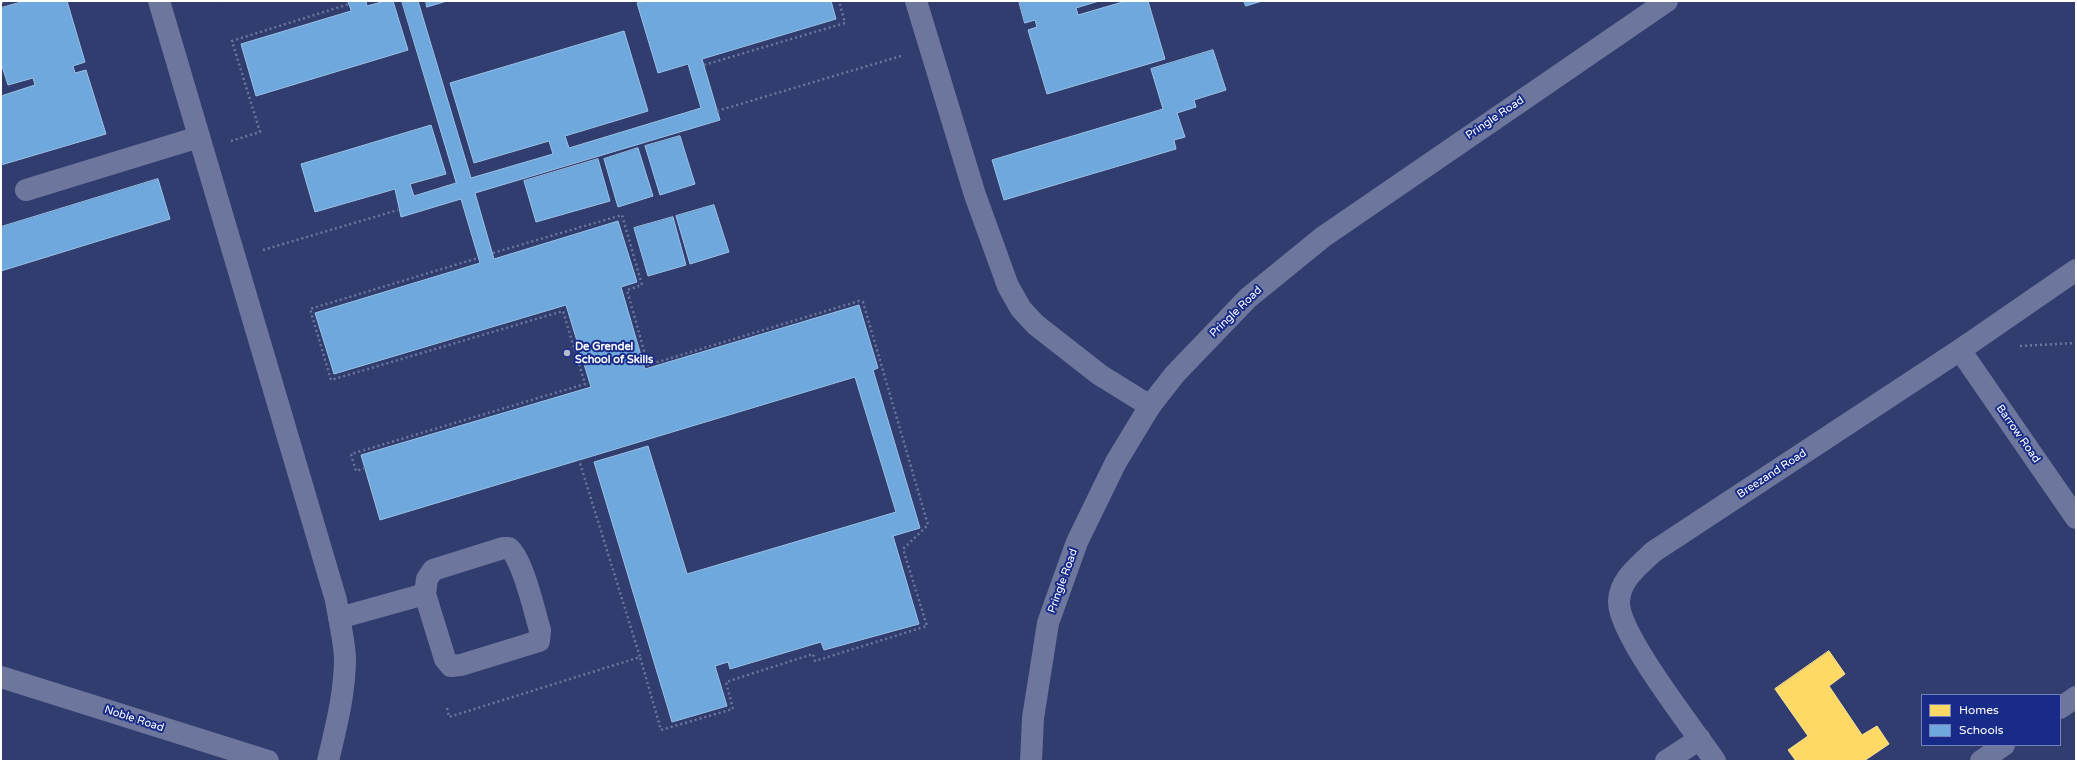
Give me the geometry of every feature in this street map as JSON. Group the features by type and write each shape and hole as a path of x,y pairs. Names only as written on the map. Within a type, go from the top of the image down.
{"street":[{"path":"159,1 334,593 345,657 344,684 339,715 328,761"},
{"path":"916,1 975,195 1008,286 1021,309 1036,325 1094,370 1150,406"},
{"name":"Pringle Road","path":"1031,761 1033,718 1048,623 1077,542 1116,462 1150,406 1175,374 1248,298 1323,237 1667,1"},
{"path":"26,190 201,143"},
{"name":"Breezand Road","path":"1715,761 1635,645 1623,622 1619,601 1625,579 1653,552 1960,350 2076,270"},
{"name":"Barrow Road","path":"1960,350 2076,518"},
{"path":"509,548 519,563 540,630 539,641 461,665 452,666 445,660 425,594 427,579 433,570 509,548"},
{"path":"339,618 425,594"},
{"name":"Noble Road","path":"1,677 268,761"},
{"path":"2061,707 2076,697"},
{"path":"1666,761 1700,739"},
{"path":"1980,761 2002,746"}],"path":[{"path":"1,3 7,1"},
{"path":"704,65 845,23 839,1"},
{"path":"201,143 260,132 232,40 349,4"},
{"path":"718,111 931,47"},
{"path":"236,258 398,210"},
{"path":"493,253 622,215 642,285 627,290 648,365 859,301 863,302 928,525 904,549 928,626 815,661 813,654 726,682 734,709 662,730 579,460"},
{"path":"365,468 356,471 351,454 585,384 563,311 332,380 310,309 478,258"},
{"path":"447,708 449,716 640,657"}],"building: Homes":[{"path":"1829,651 1845,674 1829,686 1862,735 1877,726 1889,744 1864,761 1796,761 1788,750 1808,736 1775,689"}],"building: Schools":[{"path":"25,1 67,1 85,62 73,66 75,73 86,70 106,134 1,165 1,96 35,85 33,78 8,85 1,63 1,8"},
{"path":"348,1 366,1 367,6 385,1 393,1 408,50 256,96 241,44 351,11"},
{"path":"402,1 418,1 471,178 553,154 549,141 474,163 450,83 624,31 648,111 565,136 569,148 701,108 688,64 658,73 637,3 645,1 831,1 836,19 702,59 720,120 475,193 494,259 618,221 637,282 621,287 645,369 859,305 878,368 873,370 920,528 893,536 919,624 824,650 821,642 730,669 728,662 715,666 727,706 672,722 594,462 648,446 687,574 896,512 855,377 380,520 361,455 591,387 566,305 334,374 315,313 480,263 461,199 401,217 395,189 315,212 301,164 431,125 446,174 410,184 414,196 456,183"},
{"path":"426,1 447,1 427,7"},
{"path":"1019,1 1099,1 1076,8 1078,15 1126,1 1148,1 1165,59 1047,94 1028,30 1037,27 1035,20 1025,23"},
{"path":"1244,1 1262,1 1246,6"},
{"path":"1213,50 1226,90 1194,100 1196,107 1177,113 1185,137 1174,140 1176,149 1004,200 992,160 1163,109 1151,69"},
{"path":"680,136 695,184 660,195 645,146"},
{"path":"638,148 653,196 618,207 604,159"},
{"path":"598,159 610,201 536,222 524,181"},
{"path":"158,179 170,219 1,271 1,227"},
{"path":"714,205 729,252 690,264 676,216"},
{"path":"673,217 686,265 648,276 634,228"}],"place":[{"name":"De Grendel School of Skills","path":"567,353"}]}
